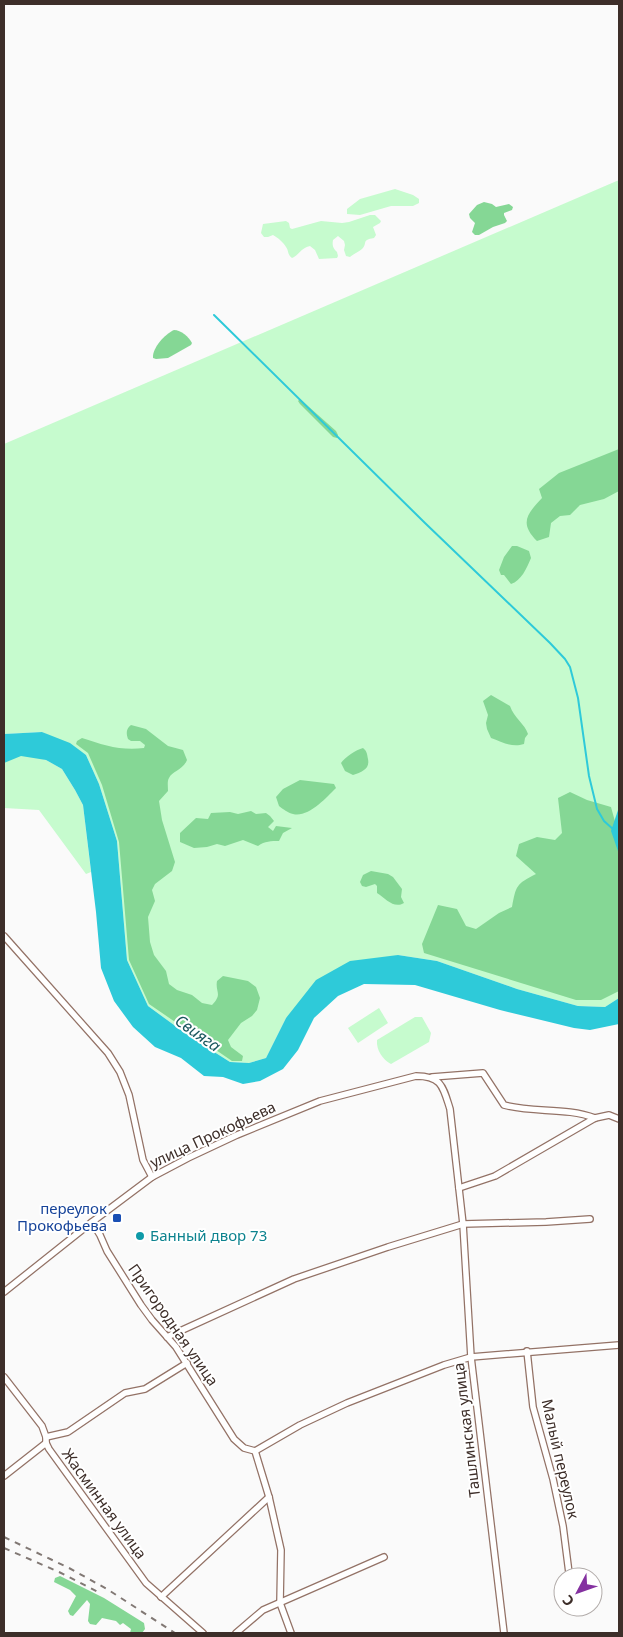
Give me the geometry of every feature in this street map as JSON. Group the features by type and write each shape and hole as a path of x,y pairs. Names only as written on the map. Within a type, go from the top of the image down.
{"street":[{"path":"4,936 108,1054 120,1072 129,1095 143,1160 152,1177"},
{"path":"432,1077 483,1073 504,1105 582,1114 595,1118"},
{"name":"улица Прокофьева","path":"4,1292 152,1177 188,1158 237,1135 320,1101 405,1078 416,1076 432,1077"},
{"name":"Ташлинская улица","path":"432,1077 442,1086 450,1109 463,1224 471,1357 504,1633"},
{"path":"459,1188 495,1176 595,1118 609,1115 619,1119"},
{"path":"167,1337 294,1279 463,1224 590,1219"},
{"name":"Пригородная улица","path":"92,1222 107,1251 141,1305 176,1346 234,1439 244,1448 255,1451"},
{"path":"291,1633 280,1603 281,1550 269,1497 255,1451 300,1425 348,1404 444,1365 471,1357 619,1345"},
{"name":"Малый переулок","path":"527,1351 534,1407 553,1478 569,1567"},
{"path":"4,1476 46,1440 68,1432 124,1393 145,1389 187,1363"},
{"name":"Жасминная улица","path":"4,1377 42,1426 46,1440 146,1583 203,1633"},
{"path":"161,1597 269,1497"},
{"path":"236,1633 263,1610 384,1557"}],"green space":[{"path":"619,180 619,807 612,831 619,854 619,998 605,1007 578,1006 517,989 437,961 398,955 286,1018 266,1058 249,1063 230,1062 189,1036 148,1006 127,960 117,841 99,784 86,755 42,732 4,734 4,444"},
{"path":"395,189 413,195 419,199 419,203 413,206 391,206 360,215 347,214 347,209 360,199"},
{"path":"484,202 496,207 509,204 513,207 512,210 504,213 507,221 505,223 475,235 472,232 475,223 469,214 477,205"},
{"path":"375,215 381,221 373,227 376,235 374,238 366,241 362,249 350,257 346,256 344,241 338,236 333,240 333,247 337,252 337,258 319,259 315,250 310,246 304,248 292,258 285,245 278,239 273,235 264,237 261,233 263,224 286,221 292,229 321,221 349,222"},
{"path":"174,330 187,336 192,343 191,345 168,358 153,358 153,354 160,342"},
{"path":"300,399 336,431 337,438 333,437 300,404 298,401"},
{"path":"619,449 619,491 604,499 580,505 570,515 560,516 551,523 549,537 537,541 528,529 527,519 532,509 542,498 539,489 559,473"},
{"path":"512,546 529,551 531,558 521,577 511,584 504,575 501,575 499,570 504,557"},
{"path":"491,695 510,706 528,734 524,744 511,745 491,738 487,729 488,715 483,701"},
{"path":"131,725 146,729 168,746 183,750 187,760 183,766 170,776 168,791 159,801 162,820 175,862 172,871 155,884 152,890 155,901 148,917 150,942 154,955 166,971 169,984 177,990 192,995 202,1003 212,1005 218,995 217,981 223,976 248,981 256,987 260,998 257,1010 252,1016 241,1023 228,1040 231,1047 243,1056 242,1061 232,1061 149,1004 129,960 119,842 102,785 88,753 76,744 82,738 120,748 144,748 145,745 140,741 128,739 127,731"},
{"path":"363,748 368,759 367,768 353,775 345,771 341,763 345,758"},
{"path":"25,753 46,760 62,769 75,790 83,805 91,872 86,874 39,810 4,808 4,757"},
{"path":"300,780 334,784 336,788 311,810 305,813 293,814 279,806 276,797 283,789"},
{"path":"570,792 587,800 611,807 619,836 619,991 601,1000 576,1000 424,953 422,944 438,905 457,909 466,926 476,929 499,913 512,907 518,886 524,880 536,874 516,856 519,844 537,837 555,840 562,833 558,798"},
{"path":"251,811 256,814 266,813 270,816 274,821 268,827 273,831 276,826 292,828 283,833 279,841 266,842 258,846 243,840 225,846 217,844 194,848 180,842 180,833 196,818 208,819 211,813 230,812 238,814"},
{"path":"371,871 388,874 393,877 402,889 401,897 404,903 400,905 393,904 377,893 377,886 375,884 366,887 362,886 360,882 363,875"},
{"path":"379,1008 388,1023 358,1043 348,1028"},
{"path":"415,1017 422,1017 431,1033 429,1042 391,1064 381,1054 377,1040"},
{"path":"60,1576 104,1598 144,1623 145,1629 142,1633 130,1633 131,1629 123,1623 120,1625 116,1621 102,1618 96,1625 90,1624 88,1621 90,1604 87,1600 73,1616 70,1615 68,1611 76,1596 70,1590 54,1582 55,1578"}],"water":[{"name":"Свияга","path":"42,732 70,743 86,755 99,784 117,841 127,960 148,1006 189,1036 230,1062 249,1063 266,1058 286,1018 316,980 350,961 398,955 437,961 517,989 578,1006 605,1007 619,998 619,1024 590,1030 574,1028 500,1010 415,985 364,984 338,996 314,1018 298,1050 283,1069 260,1081 243,1084 223,1077 204,1076 181,1058 155,1047 133,1027 114,1001 101,968 83,805 62,769 46,760 21,756 4,763 4,734"},
{"path":"619,807 619,854 611,831"}],"waterway":[{"path":"214,315 565,659 570,667 578,698 589,776 597,809 604,821 614,830"}],"railway":[{"path":"4,1537 69,1568 107,1589 175,1633"},
{"path":"4,1548 59,1572 98,1592"}],"place":[{"name":"переулок Прокофьева","path":"117,1218"},
{"name":"Банный двор 73","path":"140,1236"}]}
